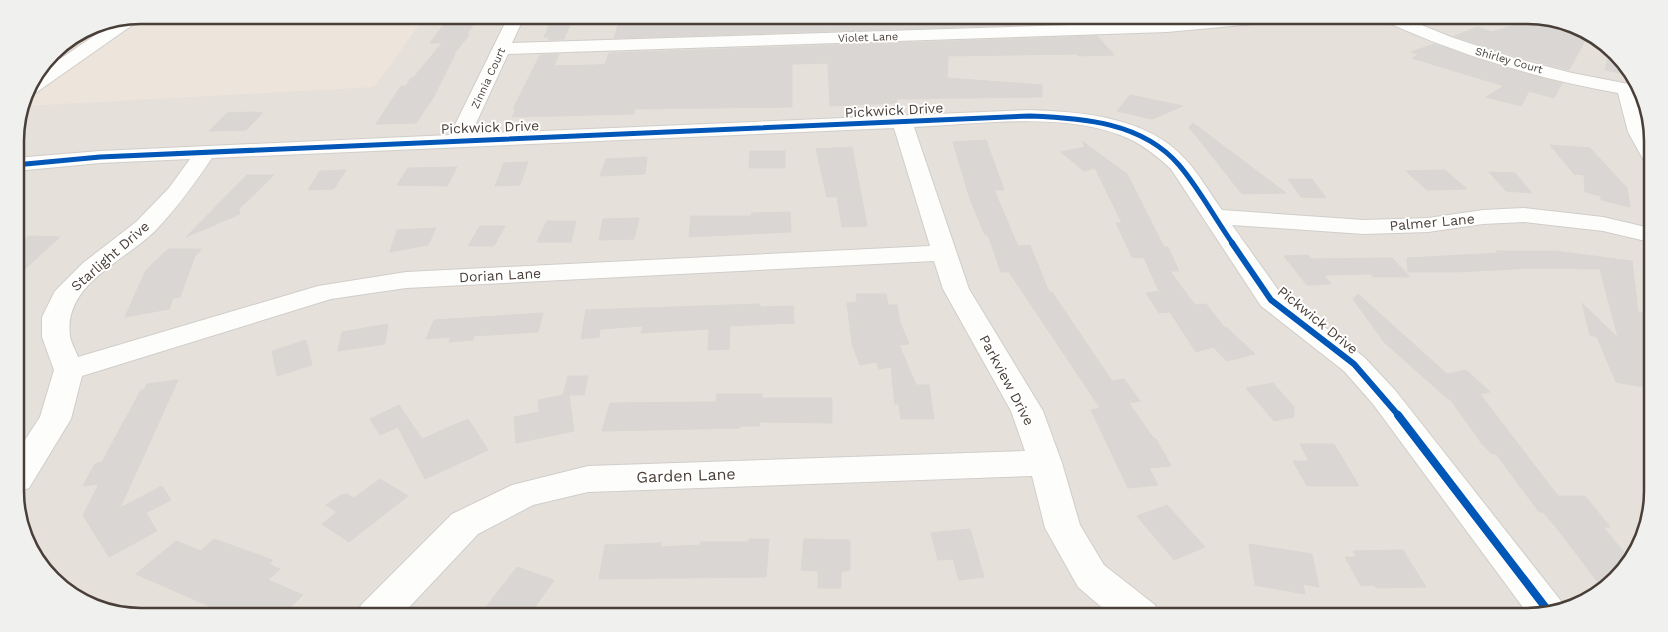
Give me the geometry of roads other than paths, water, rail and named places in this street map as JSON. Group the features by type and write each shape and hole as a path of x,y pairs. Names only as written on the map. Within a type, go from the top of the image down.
{"street":[{"name":"Zinnia Court","path":"458,141 513,24"},
{"name":"Violet Lane","path":"501,49 1190,24"},
{"name":"Shirley Court","path":"1405,24 1448,42 1532,68 1632,90"},
{"path":"39,82 121,26"},
{"path":"1632,90 1636,124 1644,142"},
{"name":"Pickwick Drive","path":"24,164 100,157 902,122 1063,117 1088,120 1122,128 1164,150 1179,165 1270,300 1354,364 1384,396 1545,607"},
{"name":"Parkview Drive","path":"902,122 956,289 1027,411 1045,463 1063,528 1090,576 1130,608"},
{"name":"Starlight Drive","path":"69,370 56,337 56,317 68,291 92,268 144,228 177,193 205,153"},
{"name":"Palmer Lane","path":"1213,217 1364,228 1428,225 1524,215 1603,224 1644,234"},
{"name":"Dorian Lane","path":"69,370 327,292 406,280 943,253"},
{"path":"24,468 55,419 69,370"},
{"name":"Garden Lane","path":"384,608 465,524 524,494 588,478 1045,463"}]}
